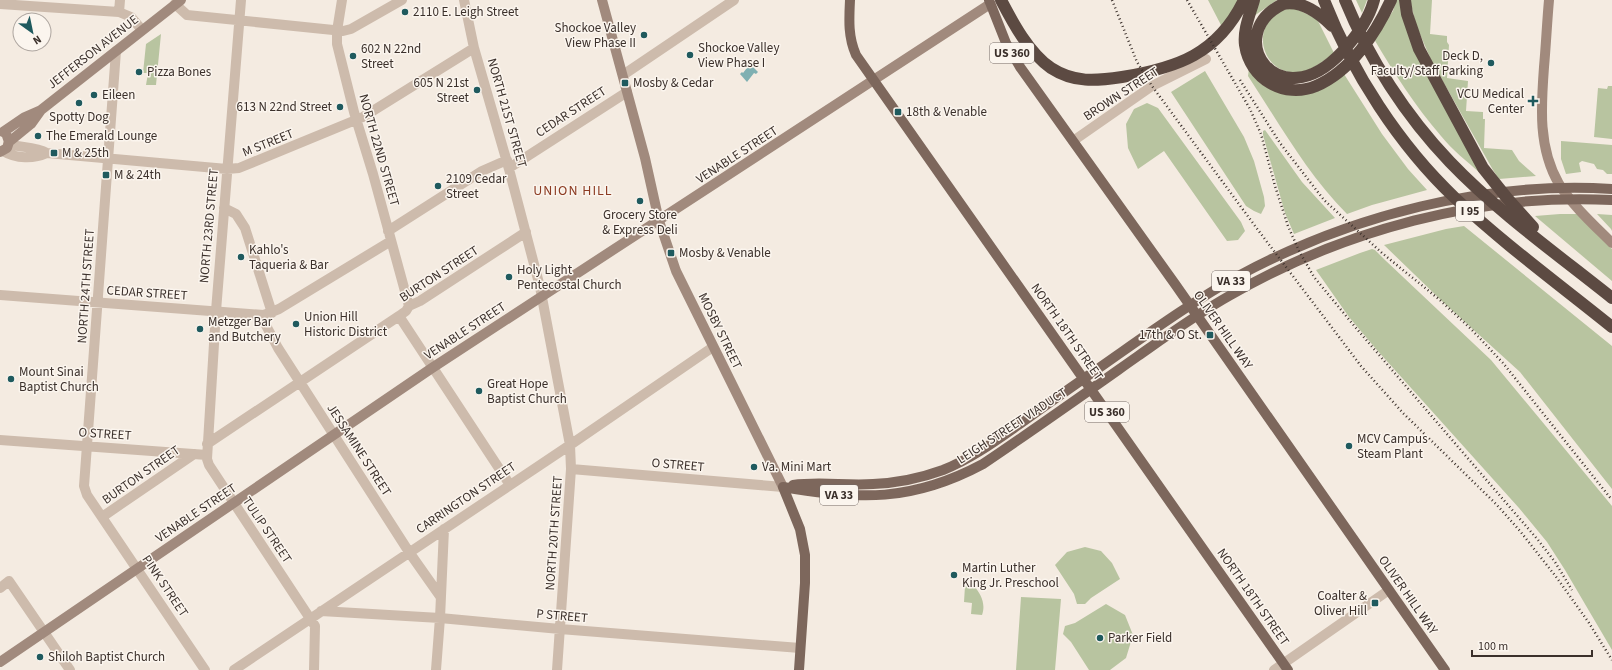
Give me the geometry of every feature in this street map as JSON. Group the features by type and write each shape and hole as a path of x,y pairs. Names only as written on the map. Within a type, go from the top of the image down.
{"highway":[{"name":"I 95","path":"1324,0 1339,36 1357,69 1404,139 1427,168 1454,197 1487,227 1612,327"},
{"name":"I 95","path":"1345,0 1370,51 1402,104 1425,134 1450,162 1496,205 1612,298"},
{"path":"1339,36 1316,10 1306,4 1287,2 1268,13 1262,20 1257,31 1256,42 1263,62 1270,70 1279,75 1291,78 1301,78 1312,75 1335,60 1347,46 1368,16 1374,0"},
{"path":"1247,1 1245,44 1248,57 1259,75 1268,82 1281,88 1292,90 1316,86 1342,69 1355,57 1375,30 1384,16 1391,0"},
{"path":"1405,0 1407,14 1419,50 1483,168 1498,188 1528,222 1572,266"},
{"path":"993,1 1036,54 1050,67 1064,75 1076,79 1088,80 1148,72 1167,68 1184,61 1200,52 1214,41 1247,1"}],"main road":[{"name":"NORTH 18TH STREET","path":"850,0 849,28 852,46 856,55 1286,667"},
{"name":"OLIVER HILL WAY","path":"993,1 1006,43 1020,67 1445,670"},
{"name":"LEIGH STREET VIADUCT","path":"783,487 809,483 856,484 893,482 930,474 966,459 1191,305 1240,276 1316,240 1397,213 1453,200 1509,192 1580,188 1612,189"},
{"name":"LEIGH STREET VIADUCT","path":"783,487 842,495 869,496 918,490 943,483 983,464 1204,311 1253,282 1304,258 1383,230 1431,217 1466,210 1548,201 1612,200"},
{"name":"MOSBY STREET","path":"783,487 798,524 805,555 805,583 799,670"}],"street":[{"path":"119,12 120,0"},
{"name":"NORTH 23RD STREET","path":"207,454 216,311 241,0"},
{"name":"NORTH 22ND STREET","path":"342,0 337,31 337,44 356,120 373,174 408,306"},
{"path":"178,2 187,15 239,22 285,25 343,32 402,0"},
{"name":"NORTH 21ST STREET","path":"464,0 474,48 508,164 542,296 570,445"},
{"name":"MOSBY STREET","path":"602,0 628,92 659,221 676,272 783,487"},
{"path":"622,75 734,0"},
{"path":"1549,0 1542,106 1544,144 1553,172 1567,194 1584,215 1612,243"},
{"name":"VENABLE STREET","path":"0,662 432,368 659,221 993,1"},
{"name":"JEFFERSON AVENUE","path":"2,131 25,117 41,110 178,2"},
{"path":"0,4 119,12 131,17 142,30"},
{"name":"M STREET","path":"5,147 8,154 17,156 38,157 47,153 227,169 239,168 363,117 474,48"},
{"name":"NORTH 24TH STREET","path":"102,517 87,495 84,486 116,51"},
{"name":"BROWN STREET","path":"1073,141 1152,86 1206,59"},
{"name":"CEDAR STREET","path":"0,295 216,311 261,316 272,313 390,236 482,171 508,164 628,92"},
{"name":"JEFFERSON AVENUE","path":"5,147 31,124 41,110"},
{"path":"2,131 7,136 5,147"},
{"path":"224,208 236,214 245,228 272,313"},
{"name":"BURTON STREET","path":"208,444 399,316 406,311 408,306 420,301 526,232"},
{"name":"JESSAMINE STREET","path":"261,316 267,330 300,382 440,596"},
{"path":"399,316 510,485"},
{"name":"CARRINGTON STREET","path":"234,670 570,445 713,347"},
{"name":"O STREET","path":"0,440 207,454"},
{"name":"NORTH 20TH STREET","path":"557,670 571,469 570,445"},
{"name":"BURTON STREET","path":"102,517 194,454"},
{"name":"TULIP STREET","path":"207,454 209,465 311,618"},
{"name":"O STREET","path":"571,469 783,487"},
{"name":"PINK STREET","path":"102,517 205,670"},
{"path":"436,670 444,529"},
{"path":"0,588 5,581 44,632 70,670"},
{"path":"1274,670 1286,667 1389,590"},
{"name":"P STREET","path":"322,611 440,618 560,630 800,648"},
{"path":"311,618 315,626 314,670"}],"green space":[{"path":"1208,0 1240,0 1222,27"},
{"path":"1259,0 1277,0 1254,16"},
{"path":"1356,0 1367,0 1362,13"},
{"path":"1396,0 1400,0 1481,174 1450,146 1431,125 1405,89 1374,39 1393,11"},
{"path":"1410,0 1432,0 1430,34 1447,36 1447,42 1449,45 1447,78 1468,81 1466,111 1483,112 1483,119 1485,119 1484,148 1512,150 1519,161 1536,176 1499,179 1432,62 1416,25"},
{"path":"1295,8 1317,19 1334,53 1305,71 1292,72 1281,69 1272,63 1266,53 1263,43 1264,31 1270,20 1280,11"},
{"path":"161,34 156,85 146,85 148,73 143,73 146,44"},
{"path":"1249,68 1261,84 1283,94 1344,74 1382,134 1408,169 1427,190 1372,205 1347,214 1319,182 1294,148 1248,76"},
{"path":"1205,71 1244,137 1254,161 1264,197 1265,206 1261,214 1246,206 1171,92"},
{"path":"1608,86 1612,86 1612,139 1594,137 1598,88 1607,89"},
{"path":"1147,103 1158,108 1241,222 1245,231 1238,240 1227,241 1164,151 1138,169 1128,148 1126,124 1134,109"},
{"path":"1265,130 1302,182 1335,218 1294,234 1285,213 1263,135 1263,131"},
{"path":"1561,141 1612,145 1612,174 1607,174 1603,170 1597,169 1594,164 1582,161 1579,163 1581,172 1566,174 1561,159"},
{"path":"1577,214 1612,249 1612,281 1535,216"},
{"path":"1597,214 1612,215 1612,231 1611,229"},
{"path":"1464,226 1612,346 1612,489 1520,372 1444,303 1384,245 1446,229"},
{"path":"1372,249 1375,250 1491,360 1612,506 1612,650 1547,542 1519,508 1376,349 1349,317 1316,270"},
{"path":"1085,547 1101,551 1112,563 1120,579 1091,598 1085,604 1077,604 1074,594 1055,565 1067,552"},
{"path":"965,586 974,586 979,592 983,603 982,615 971,614 972,603 964,602"},
{"path":"1021,597 1061,599 1055,670 1016,670"},
{"name":"Parker Field","path":"1106,604 1125,615 1133,635 1126,658 1110,670 1089,670 1071,642 1063,634 1065,626 1075,623"}],"water":[{"path":"750,64 758,72 756,74 754,73 747,82 740,74 742,72 743,73"}],"railway":[{"path":"1112,0 1137,62 1152,86 1361,366 1403,413 1496,504 1520,531 1557,578 1589,623 1612,660"},
{"path":"1187,0 1250,109 1261,134 1275,186 1288,226 1299,251 1314,277 1538,540 1555,562 1572,590"},
{"path":"1240,80 1280,143 1324,200 1382,253 1440,300 1472,330 1503,363 1612,500"}],"place":[{"name":"2110 E. Leigh Street","path":"405,12"},
{"name":"Shockoe Valley View Phase II","path":"644,35"},
{"name":"Shockoe Valley View Phase I","path":"690,55"},
{"name":"602 N 22nd Street","path":"353,56"},
{"name":"Deck D, Faculty/Staff Parking","path":"1491,63"},
{"name":"Pizza Bones","path":"139,72"},
{"name":"Mosby & Cedar","path":"625,83"},
{"name":"605 N 21st Street","path":"477,90"},
{"name":"Eileen","path":"94,95"},
{"name":"VCU Medical Center","path":"1533,101"},
{"name":"Spotty Dog","path":"79,103"},
{"name":"613 N 22nd Street","path":"340,107"},
{"name":"18th & Venable","path":"898,112"},
{"name":"The Emerald Lounge","path":"38,136"},
{"name":"M & 25th","path":"54,153"},
{"name":"M & 24th","path":"106,175"},
{"name":"2109 Cedar Street","path":"438,186"},
{"name":"Grocery Store & Express Deli","path":"640,201"},
{"name":"Mosby & Venable","path":"671,253"},
{"name":"Kahlo's Taqueria & Bar","path":"241,257"},
{"name":"Holy Light Pentecostal Church","path":"509,277"},
{"name":"Union Hill Historic District","path":"296,324"},
{"name":"Metzger Bar and Butchery","path":"200,329"},
{"name":"17th & O St.","path":"1210,335"},
{"name":"Mount Sinai Baptist Church","path":"11,379"},
{"name":"Great Hope Baptist Church","path":"479,391"},
{"name":"MCV Campus Steam Plant","path":"1349,446"},
{"name":"Va. Mini Mart","path":"754,467"},
{"name":"Martin Luther King Jr. Preschool","path":"954,575"},
{"name":"Coalter & Oliver Hill","path":"1375,603"},
{"name":"Parker Field","path":"1100,638"},
{"name":"Shiloh Baptist Church","path":"40,657"}],"district":[{"name":"UNION HILL","path":"573,191"}]}
